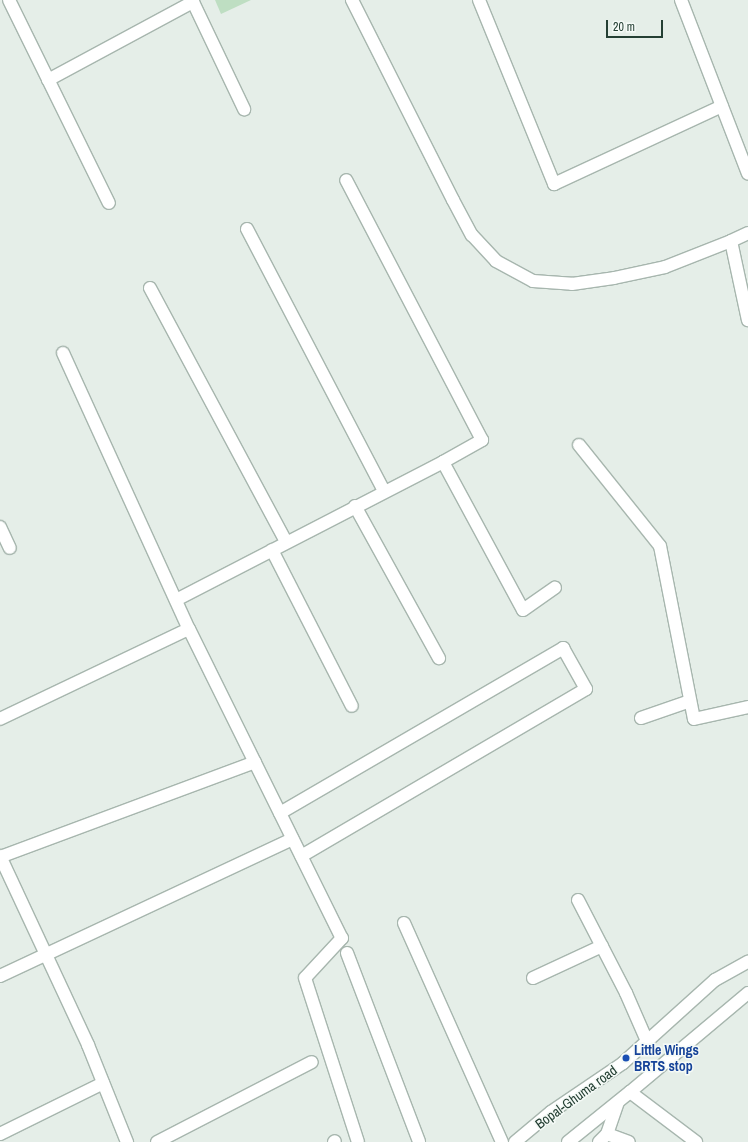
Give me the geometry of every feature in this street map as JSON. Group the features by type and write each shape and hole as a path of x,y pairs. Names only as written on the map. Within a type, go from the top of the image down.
{"street":[{"path":"9,0 109,203"},
{"path":"352,0 472,235 496,261 532,282 572,284 614,278 665,267 748,233"},
{"path":"479,0 554,184 722,106"},
{"path":"681,0 748,174"},
{"path":"48,80 192,2 244,109"},
{"path":"176,600 384,491 443,462 482,440 346,180"},
{"path":"247,229 384,491"},
{"path":"731,241 748,320"},
{"path":"150,288 286,542"},
{"path":"63,353 189,629 342,938 305,978 358,1142"},
{"path":"579,445 660,546 694,719 748,707"},
{"path":"443,462 523,610 555,588"},
{"path":"355,506 439,658"},
{"path":"0,527 10,548"},
{"path":"272,550 352,706"},
{"path":"0,719 189,629"},
{"path":"280,813 564,648 586,689 302,856"},
{"path":"641,718 690,700"},
{"path":"127,1142 88,1045 0,857 255,762"},
{"path":"0,976 293,838"},
{"path":"578,900 626,993 647,1041"},
{"path":"404,923 502,1142"},
{"path":"533,978 602,946"},
{"path":"347,953 419,1142"},
{"name":"Bopal-Ghuma road","path":"515,1142 551,1112 623,1063 715,980 748,962"},
{"path":"568,1142 748,993"},
{"path":"157,1142 312,1062"},
{"path":"0,1134 104,1083"},
{"path":"630,1092 696,1142"},
{"path":"618,1102 603,1138 629,1142"}],"green space":[{"path":"215,0 251,0 221,14"}],"place":[{"name":"Little Wings BRTS stop","path":"626,1058"}]}
